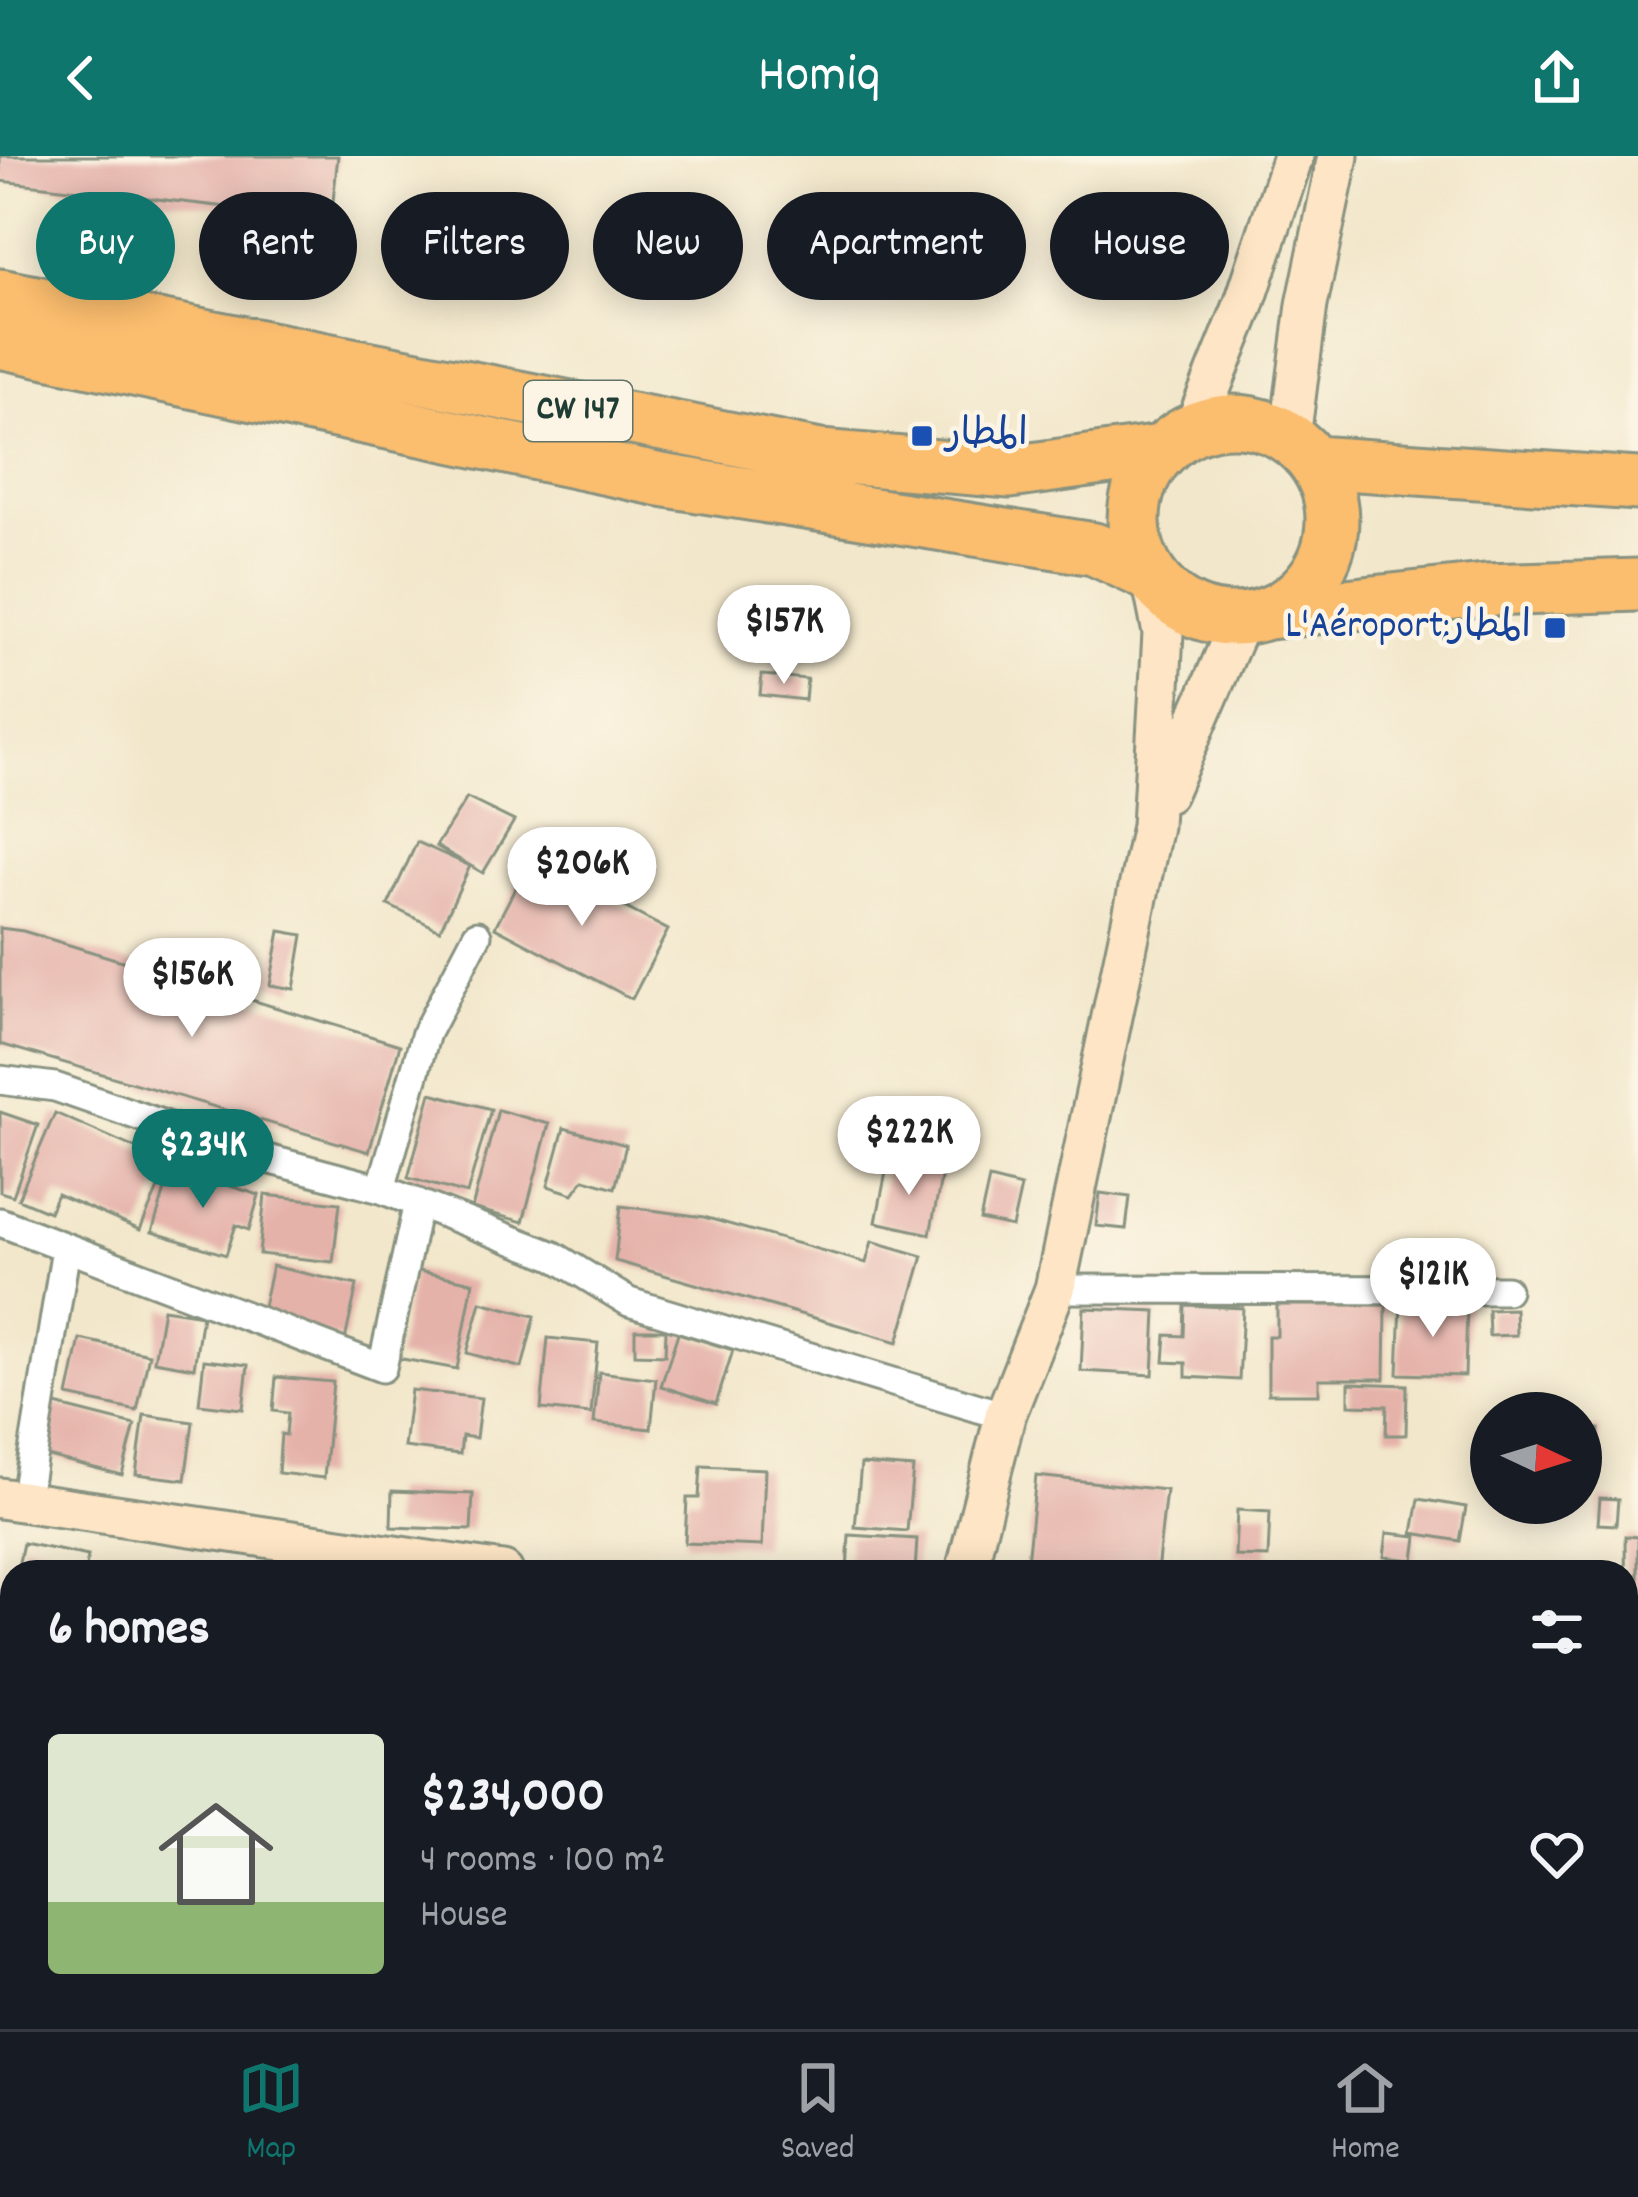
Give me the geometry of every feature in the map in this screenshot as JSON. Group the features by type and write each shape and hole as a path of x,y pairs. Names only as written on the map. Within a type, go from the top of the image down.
{"highway":[{"name":"CW 147","path":"0,296 820,456 1010,472 1178,440"},
{"name":"CW 147","path":"0,342 661,480 1094,549 1151,576"},
{"path":"1638,484 1302,450 1259,424 1226,420 1178,440 1143,479 1134,511 1137,544 1151,576 1169,596 1215,618 1485,590 1638,585"},
{"path":"1252,616 1291,600 1313,579 1327,551 1332,521 1328,490 1302,450"}],"street":[{"path":"1178,440 1244,305 1293,156"},
{"path":"1302,450 1307,305 1338,156"},
{"path":"969,1560 1005,1417 1055,1289 1152,826 1163,633 1151,576"},
{"path":"1152,826 1252,616"},
{"path":"380,1189 426,1033 477,935"},
{"path":"0,1080 55,1087 245,1153 380,1189 554,1256 629,1302 1005,1417"},
{"path":"0,1222 382,1368 418,1203"},
{"path":"66,1248 12,1500 393,1560"},
{"path":"1055,1289 1506,1291"}],"building":[{"path":"0,156 338,156 334,192 199,192 199,204 175,201 175,192 96,192 0,181"},
{"path":"762,675 807,679 805,700 760,695"},
{"path":"467,798 514,821 483,873 436,846"},
{"path":"417,842 470,866 440,930 388,905"},
{"path":"531,858 668,930 632,999 495,927"},
{"path":"0,928 400,1045 369,1152 0,1044"},
{"path":"280,931 303,935 294,989 270,985"},
{"path":"431,1093 491,1109 467,1194 408,1178"},
{"path":"498,1110 549,1124 523,1222 472,1208"},
{"path":"0,1112 38,1125 13,1196 0,1192"},
{"path":"55,1113 169,1163 140,1230 57,1194 49,1212 18,1199"},
{"path":"564,1128 626,1145 615,1188 584,1179 573,1194 548,1186"},
{"path":"888,1162 942,1174 930,1234 876,1222"},
{"path":"172,1168 259,1195 249,1230 236,1225 226,1255 152,1232"},
{"path":"989,1179 1021,1187 1012,1227 980,1220"},
{"path":"1100,1193 1130,1197 1126,1229 1096,1226"},
{"path":"265,1195 340,1203 333,1262 259,1254"},
{"path":"621,1206 704,1217 866,1263 872,1241 923,1256 898,1342 615,1261"},
{"path":"272,1266 357,1285 345,1340 260,1320"},
{"path":"413,1270 473,1282 457,1369 397,1358"},
{"path":"481,1302 535,1316 522,1368 467,1353"},
{"path":"1401,1303 1467,1305 1465,1376 1398,1374"},
{"path":"1185,1305 1243,1308 1239,1380 1186,1377 1186,1363 1164,1362 1166,1335 1184,1336"},
{"path":"1277,1305 1386,1305 1385,1379 1319,1379 1319,1394 1268,1394 1268,1336 1277,1336"},
{"path":"1084,1308 1156,1311 1153,1375 1081,1371"},
{"path":"163,1309 202,1315 194,1368 154,1361"},
{"path":"1515,1309 1516,1335 1489,1336 1488,1310"},
{"path":"635,1330 666,1330 665,1355 635,1354"},
{"path":"678,1333 733,1350 716,1404 661,1386"},
{"path":"548,1338 598,1343 591,1414 541,1409"},
{"path":"80,1339 149,1354 137,1411 68,1396"},
{"path":"204,1360 248,1365 243,1409 199,1404"},
{"path":"599,1372 656,1379 651,1429 594,1423"},
{"path":"276,1377 333,1382 324,1478 278,1473 288,1413 273,1411"},
{"path":"1349,1383 1407,1385 1406,1435 1386,1435 1387,1406 1349,1405"},
{"path":"411,1390 481,1398 476,1438 462,1436 460,1454 404,1447"},
{"path":"48,1403 135,1425 122,1475 36,1453"},
{"path":"144,1415 193,1422 185,1480 136,1474"},
{"path":"861,1464 913,1468 907,1531 855,1527"},
{"path":"701,1466 765,1469 762,1546 685,1543 687,1498 699,1498"},
{"path":"1036,1476 1166,1490 1158,1560 1027,1560"},
{"path":"392,1491 473,1494 471,1530 391,1527"},
{"path":"1602,1498 1618,1499 1616,1525 1598,1524 1602,1524"},
{"path":"1419,1499 1466,1507 1460,1541 1413,1533"},
{"path":"1237,1510 1270,1512 1268,1557 1235,1556"},
{"path":"1387,1533 1417,1536 1414,1560 1384,1557"},
{"path":"849,1535 917,1539 916,1560 848,1560"},
{"path":"1625,1536 1638,1537 1638,1560 1625,1560"},
{"path":"23,1543 88,1556 87,1560 19,1560"}],"place":[{"name":"المطار","path":"922,436"},
{"name":"L'Aéroport;المطار","path":"1555,628"}]}
